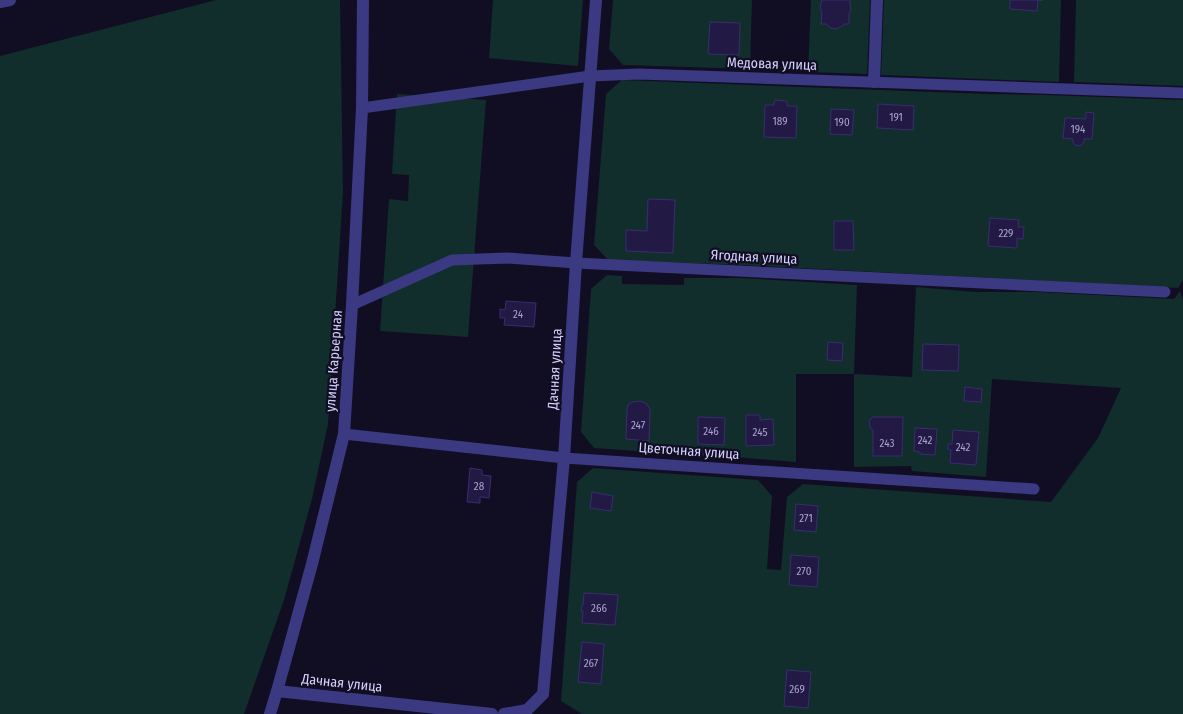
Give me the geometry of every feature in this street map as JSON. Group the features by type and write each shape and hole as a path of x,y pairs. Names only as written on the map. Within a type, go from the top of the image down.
{"street":[{"path":"0,2 10,0"},
{"name":"улица Карьерная","path":"270,714 312,564 344,434 362,108 363,0"},
{"name":"Дачная улица","path":"504,714 527,710 543,694 564,458 576,264 596,0"},
{"path":"874,82 877,0"},
{"name":"Дачная улица","path":"277,691 492,714"}],"lane":[{"name":"Медовая улица","path":"362,108 590,76 639,74 1183,93"},
{"name":"Ягодная улица","path":"352,305 452,260 507,258 576,264 1165,292"},
{"name":"Цветочная улица","path":"344,434 564,458 1034,489"}],"green space":[{"path":"216,0 340,0 343,193 328,424 312,499 284,600 244,714 0,714 0,56"},
{"path":"493,0 583,0 578,66 489,58"},
{"path":"613,0 752,0 750,69 623,65 609,49"},
{"path":"811,0 870,0 867,74 808,72"},
{"path":"884,0 1061,0 1059,82 881,75"},
{"path":"1076,0 1183,0 1183,86 1074,82"},
{"path":"622,80 1183,100 1183,280 1178,288 742,265 608,260 594,245 606,94"},
{"path":"397,94 486,100 468,337 380,331 389,199 408,201 409,175 392,174"},
{"path":"607,275 622,276 622,284 684,285 684,278 742,278 857,285 854,374 796,374 796,462 594,448 581,432 591,289"},
{"path":"916,287 976,292 1037,292 1174,299 1180,291 1183,301 1183,714 582,714 561,701 577,482 593,468 758,480 772,496 767,569 781,570 787,497 803,484 1051,502 1098,438 1121,388 992,379 986,477 912,471 911,466 854,467 854,374 912,377"}],"building":[{"path":"822,0 850,0 849,24 844,24 836,29 826,24 821,24 822,13 820,8"},
{"path":"1010,0 1038,0 1037,11 1010,9"},
{"path":"710,22 740,23 739,55 708,54"},
{"path":"775,100 787,101 787,106 797,106 796,138 764,137 765,105 774,105"},
{"path":"878,104 914,106 913,130 877,128"},
{"path":"831,109 854,110 852,135 830,134"},
{"path":"1086,112 1094,113 1092,139 1084,139 1080,146 1075,145 1073,139 1063,138 1065,118 1086,119"},
{"path":"648,199 675,200 673,253 626,251 626,230 647,231"},
{"path":"990,218 1019,220 1018,227 1024,227 1023,239 1017,238 1017,248 988,246"},
{"path":"834,221 853,221 854,250 834,250"},
{"path":"506,301 536,303 534,327 504,325 505,318 500,318 500,309 505,310"},
{"path":"828,342 843,343 842,361 827,360"},
{"path":"923,344 959,345 958,371 922,370"},
{"path":"965,387 982,389 981,402 964,401"},
{"path":"640,401 647,404 650,410 649,441 626,439 628,405"},
{"path":"746,415 760,415 760,420 773,419 774,445 746,446"},
{"path":"698,417 725,418 724,445 698,444"},
{"path":"873,417 903,417 902,456 873,456 873,431 869,421"},
{"path":"915,428 937,429 935,455 920,454 920,452 914,451"},
{"path":"953,430 979,432 976,465 950,463 951,450 948,449 948,444 952,444"},
{"path":"470,468 482,470 482,475 491,476 489,498 480,497 480,503 467,502"},
{"path":"592,492 613,496 611,511 590,508"},
{"path":"796,504 818,506 816,532 794,530"},
{"path":"791,555 819,557 817,587 789,585"},
{"path":"584,593 618,595 615,625 582,623 583,611 581,611"},
{"path":"582,642 604,644 601,684 578,682"},
{"path":"787,670 811,672 808,708 784,706"}]}
